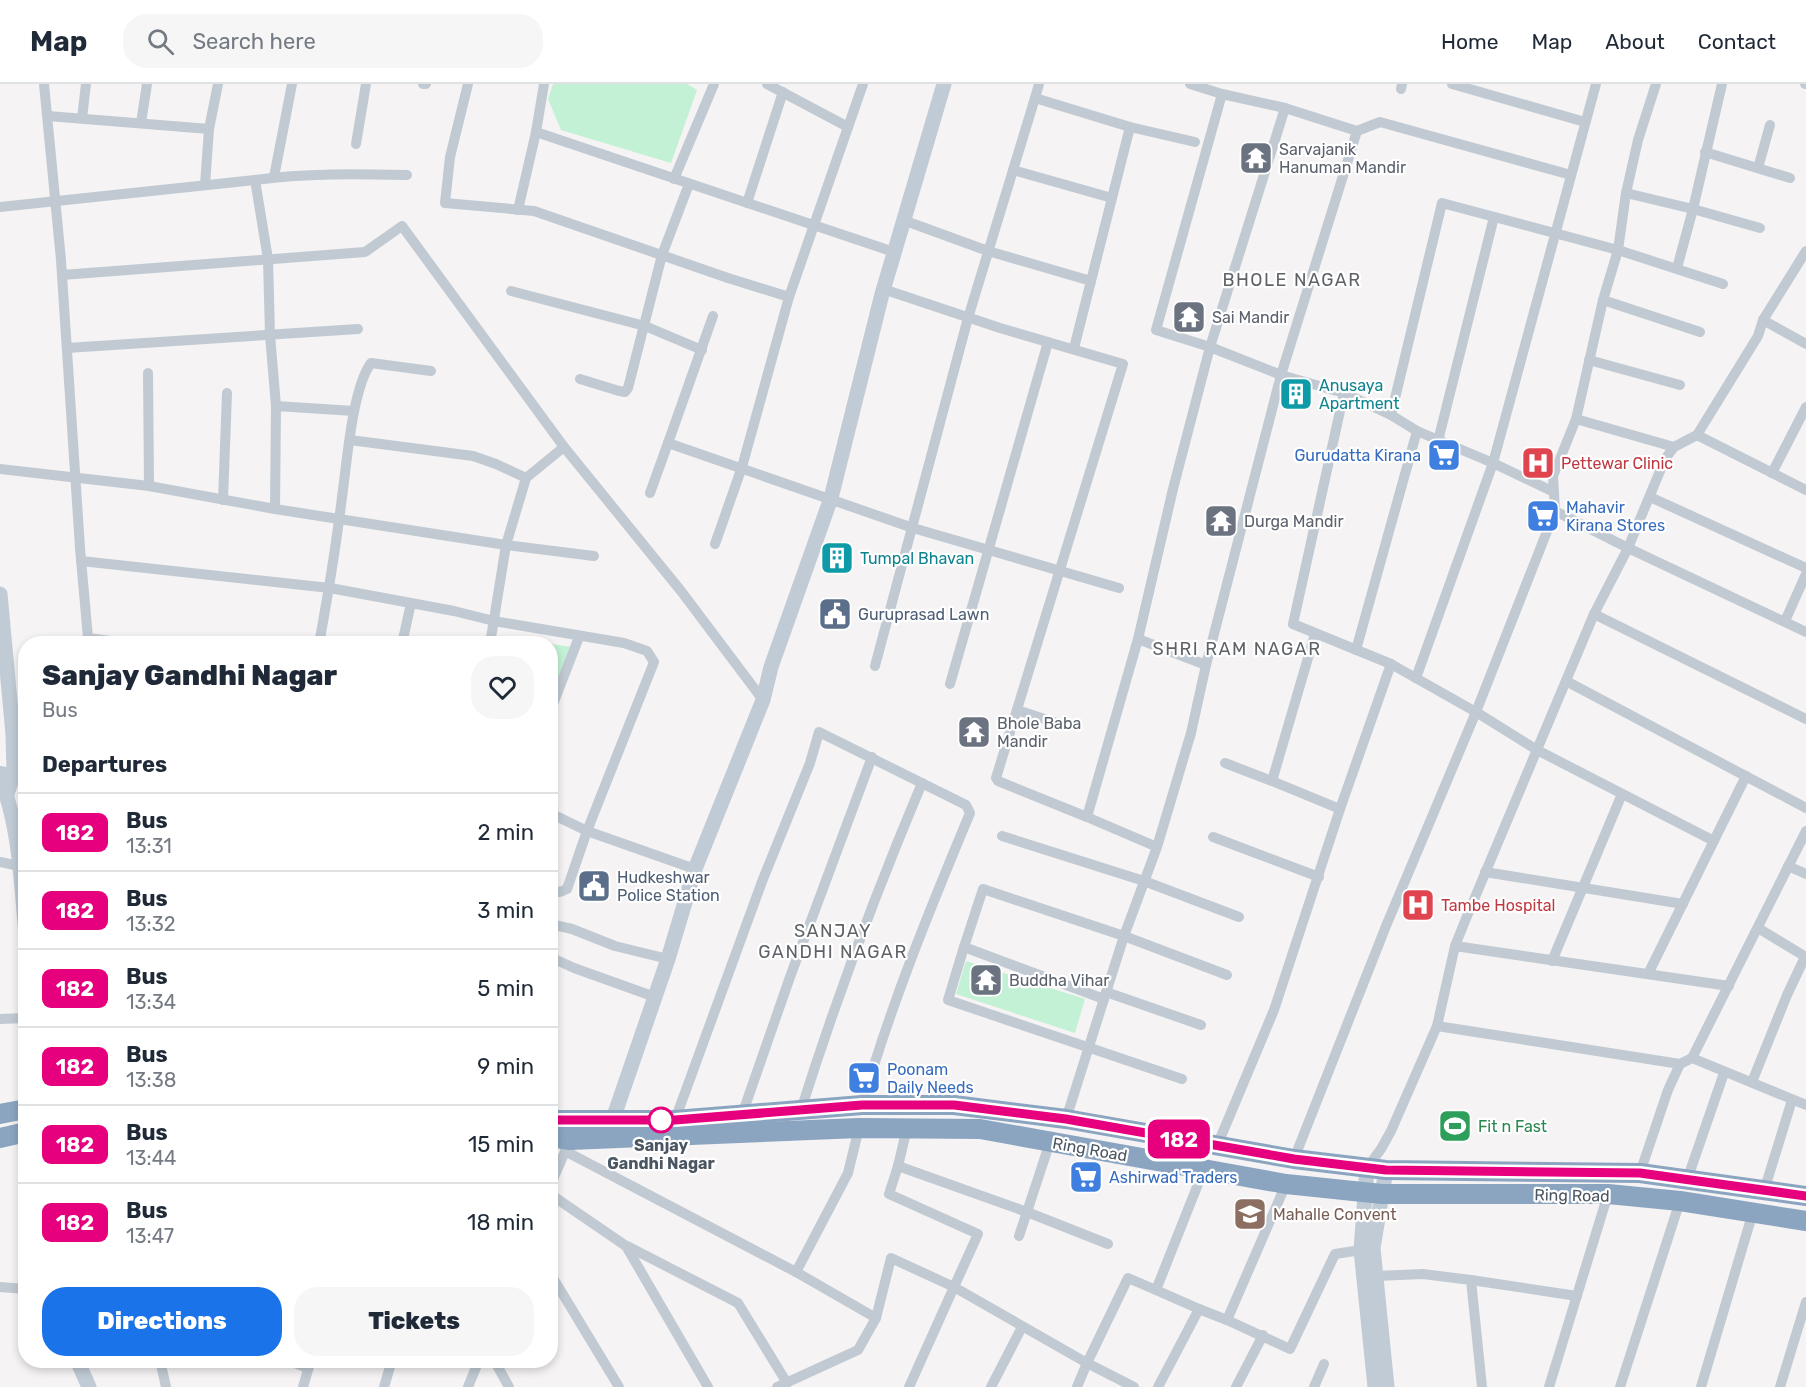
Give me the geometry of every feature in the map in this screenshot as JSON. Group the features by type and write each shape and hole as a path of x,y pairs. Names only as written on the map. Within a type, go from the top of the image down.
{"highway":[{"name":"Ring Road","path":"558,1120 675,1120 862,1105 954,1105 1066,1119 1294,1159 1376,1169 1640,1173 1806,1196"},
{"path":"0,1114 18,1111"},
{"name":"Ring Road","path":"562,1142 859,1128 980,1129 1286,1184 1374,1193 1608,1194 1680,1201 1806,1221"},
{"path":"0,1138 18,1134"}],"street":[{"path":"44,84 56,200 81,561 88,636"},
{"path":"82,118 86,84"},
{"path":"141,123 147,84"},
{"path":"205,185 209,129 218,84"},
{"path":"274,177 292,84"},
{"path":"356,144 366,84"},
{"path":"468,84 450,158 445,203 534,211 789,297"},
{"path":"518,210 536,132 544,84"},
{"path":"674,179 714,84"},
{"path":"767,84 848,127"},
{"path":"715,544 742,467 789,297 863,84"},
{"path":"613,1119 668,959 695,869 763,700 771,667 831,498 883,289 944,84"},
{"path":"875,666 968,318 1039,84"},
{"path":"1190,84 1222,94 1285,108 1357,131 1380,122 1571,175"},
{"path":"1452,84 1585,122"},
{"path":"1416,678 1493,463 1596,84"},
{"path":"1294,1159 1386,926 1476,712 1555,511 1553,476 1576,419 1603,300 1618,250 1626,193 1638,140 1656,84"},
{"path":"1677,268 1722,84"},
{"path":"747,203 783,92"},
{"path":"1222,94 1156,330 1210,346 1281,375 1344,393 1438,441 1493,463 1554,492"},
{"path":"1035,98 1130,127 1195,142"},
{"path":"1087,817 1138,639 1210,346 1285,108"},
{"path":"48,116 209,129"},
{"path":"1758,168 1770,125"},
{"path":"1074,348 1130,127"},
{"path":"1066,1119 1124,936 1157,847 1191,733 1206,665 1281,375 1357,131"},
{"path":"536,132 894,252"},
{"path":"1705,152 1790,178"},
{"path":"1013,170 1112,198"},
{"path":"0,207 274,177 407,175"},
{"path":"255,180 268,259 270,335 276,406 275,509"},
{"path":"580,379 625,392 628,388 662,255 688,184"},
{"path":"1626,193 1760,228"},
{"path":"1391,415 1442,203 1618,250 1723,284"},
{"path":"1438,441 1494,217"},
{"path":"903,220 988,251 1091,281"},
{"path":"62,275 365,252 402,226 564,447 681,591 763,700"},
{"path":"1387,1387 1374,1248 1376,1169 1381,1149 1437,1026 1455,946 1594,614 1628,548 1665,459 1674,447 1698,435 1758,336 1763,320 1806,251"},
{"path":"883,289 968,318 1123,364 997,775 998,782 1157,847"},
{"path":"511,291 645,326 702,350"},
{"path":"1603,300 1700,332"},
{"path":"650,493 713,316"},
{"path":"1763,320 1806,344"},
{"path":"67,348 358,329"},
{"path":"950,684 1048,342"},
{"path":"1589,360 1680,385"},
{"path":"321,636 330,588 354,411 366,369 371,363 430,371"},
{"path":"148,373 149,486"},
{"path":"223,500 227,393"},
{"path":"1344,393 1293,624 1391,664 1537,750 1714,841"},
{"path":"276,406 354,411"},
{"path":"1772,473 1806,407"},
{"path":"1576,419 1674,447"},
{"path":"1356,650 1417,431"},
{"path":"1698,435 1806,490"},
{"path":"350,440 472,456 526,478"},
{"path":"668,443 913,528 1119,588"},
{"path":"491,636 506,545 526,478 564,447"},
{"path":"0,469 149,486 275,509 506,545 594,556"},
{"path":"1650,497 1806,568"},
{"path":"1555,511 1806,632"},
{"path":"81,561 330,588 579,637 624,643 647,651 654,662 587,831 567,889 558,892"},
{"path":"1785,621 1806,574"},
{"path":"0,594 9,683 10,774 6,802 18,824"},
{"path":"404,636 411,603"},
{"path":"1594,614 1806,719"},
{"path":"1272,781 1315,634"},
{"path":"558,691 579,637"},
{"path":"1138,639 1206,665"},
{"path":"1217,1146 1274,1010 1340,808 1391,664"},
{"path":"1566,681 1806,808"},
{"path":"1017,710 1066,726"},
{"path":"675,1120 756,899 810,763 819,732 966,805 970,813 915,947 880,1042 862,1105"},
{"path":"742,1115 794,966 872,757"},
{"path":"1225,763 1340,808"},
{"path":"1648,974 1746,776"},
{"path":"801,1110 826,1032 878,888 922,783"},
{"path":"1552,961 1622,794"},
{"path":"558,817 587,831 695,869"},
{"path":"1437,1026 1680,1064 1692,1058 1806,831"},
{"path":"1002,836 1144,881 1239,917"},
{"path":"1213,837 1319,877"},
{"path":"0,862 18,866"},
{"path":"1788,866 1806,874"},
{"path":"1485,872 1683,904"},
{"path":"1182,1079 948,1000 983,889 1124,936 1227,975"},
{"path":"558,926 615,946 668,959"},
{"path":"1752,1083 1787,995 1805,957 1758,928"},
{"path":"1455,946 1729,986"},
{"path":"964,947 1105,995 1202,1024"},
{"path":"558,961 655,997"},
{"path":"0,1019 18,1018"},
{"path":"1692,1058 1806,1105"},
{"path":"1640,1173 1668,1090 1680,1064"},
{"path":"1687,1180 1724,1073"},
{"path":"1764,1191 1792,1100"},
{"path":"796,1272 848,1173 859,1128"},
{"path":"907,1128 889,1194 978,1234 909,1387"},
{"path":"558,1157 562,1142 876,1318"},
{"path":"1019,1236 1050,1142"},
{"path":"1376,1169 1381,1149"},
{"path":"898,1166 1108,1244"},
{"path":"1156,1290 1204,1169"},
{"path":"1227,1320 1286,1184"},
{"path":"1374,1193 1361,1250 1375,1387"},
{"path":"1549,1387 1608,1194"},
{"path":"558,1199 626,1246 738,1303 782,1385 858,1350 876,1318 891,1258 954,1287 1087,1364 1134,1387"},
{"path":"1620,1387 1680,1201"},
{"path":"1701,1387 1753,1212"},
{"path":"626,1246 708,1387"},
{"path":"1077,1387 1128,1278 1263,1335 1290,1349 1335,1254 1361,1250"},
{"path":"1376,1276 1423,1274 1577,1296"},
{"path":"1471,1280 1482,1387"},
{"path":"558,1286 619,1387"},
{"path":"0,1287 18,1288"},
{"path":"1780,1387 1806,1302"},
{"path":"1158,1387 1199,1309"},
{"path":"991,1387 1022,1327"},
{"path":"1236,1387 1263,1335"},
{"path":"1314,1387 1324,1364"},
{"path":"80,1368 88,1387"},
{"path":"162,1368 166,1387"},
{"path":"303,1387 309,1368"},
{"path":"384,1387 390,1368"},
{"path":"468,1387 476,1368"},
{"path":"498,1368 509,1387"}],"green space":[{"path":"553,84 687,84 697,90 671,163 561,130 548,99"},
{"path":"558,645 572,647 558,679"},
{"path":"966,961 1085,999 1075,1033 956,994"}],"bus line":[{"name":"182","path":"558,1120 675,1120 862,1105 954,1105 1066,1119 1294,1159 1386,1170 1640,1173 1806,1196"}],"place":[{"name":"Sarvajanik Hanuman Mandir","path":"1256,158"},
{"name":"Sai Mandir","path":"1189,317"},
{"name":"Anusaya Apartment","path":"1296,394"},
{"name":"Gurudatta Kirana","path":"1444,455"},
{"name":"Pettewar Clinic","path":"1538,463"},
{"name":"Mahavir Kirana Stores","path":"1543,516"},
{"name":"Durga Mandir","path":"1221,521"},
{"name":"Tumpal Bhavan","path":"837,558"},
{"name":"Guruprasad Lawn","path":"835,614"},
{"name":"Bhole Baba Mandir","path":"974,732"},
{"name":"Hudkeshwar Police Station","path":"594,886"},
{"name":"Tambe Hospital","path":"1418,905"},
{"name":"Buddha Vihar","path":"986,980"},
{"name":"Poonam Daily Needs","path":"864,1078"},
{"name":"Sanjay Gandhi Nagar","path":"661,1120"},
{"name":"Fit n Fast","path":"1455,1126"},
{"name":"Ashirwad Traders","path":"1086,1177"},
{"name":"Mahalle Convent","path":"1250,1214"}],"district":[{"name":"BHOLE NAGAR","path":"1292,280"},
{"name":"SHRI RAM NAGAR","path":"1237,649"},
{"name":"SANJAY GANDHI NAGAR","path":"833,941"}]}
